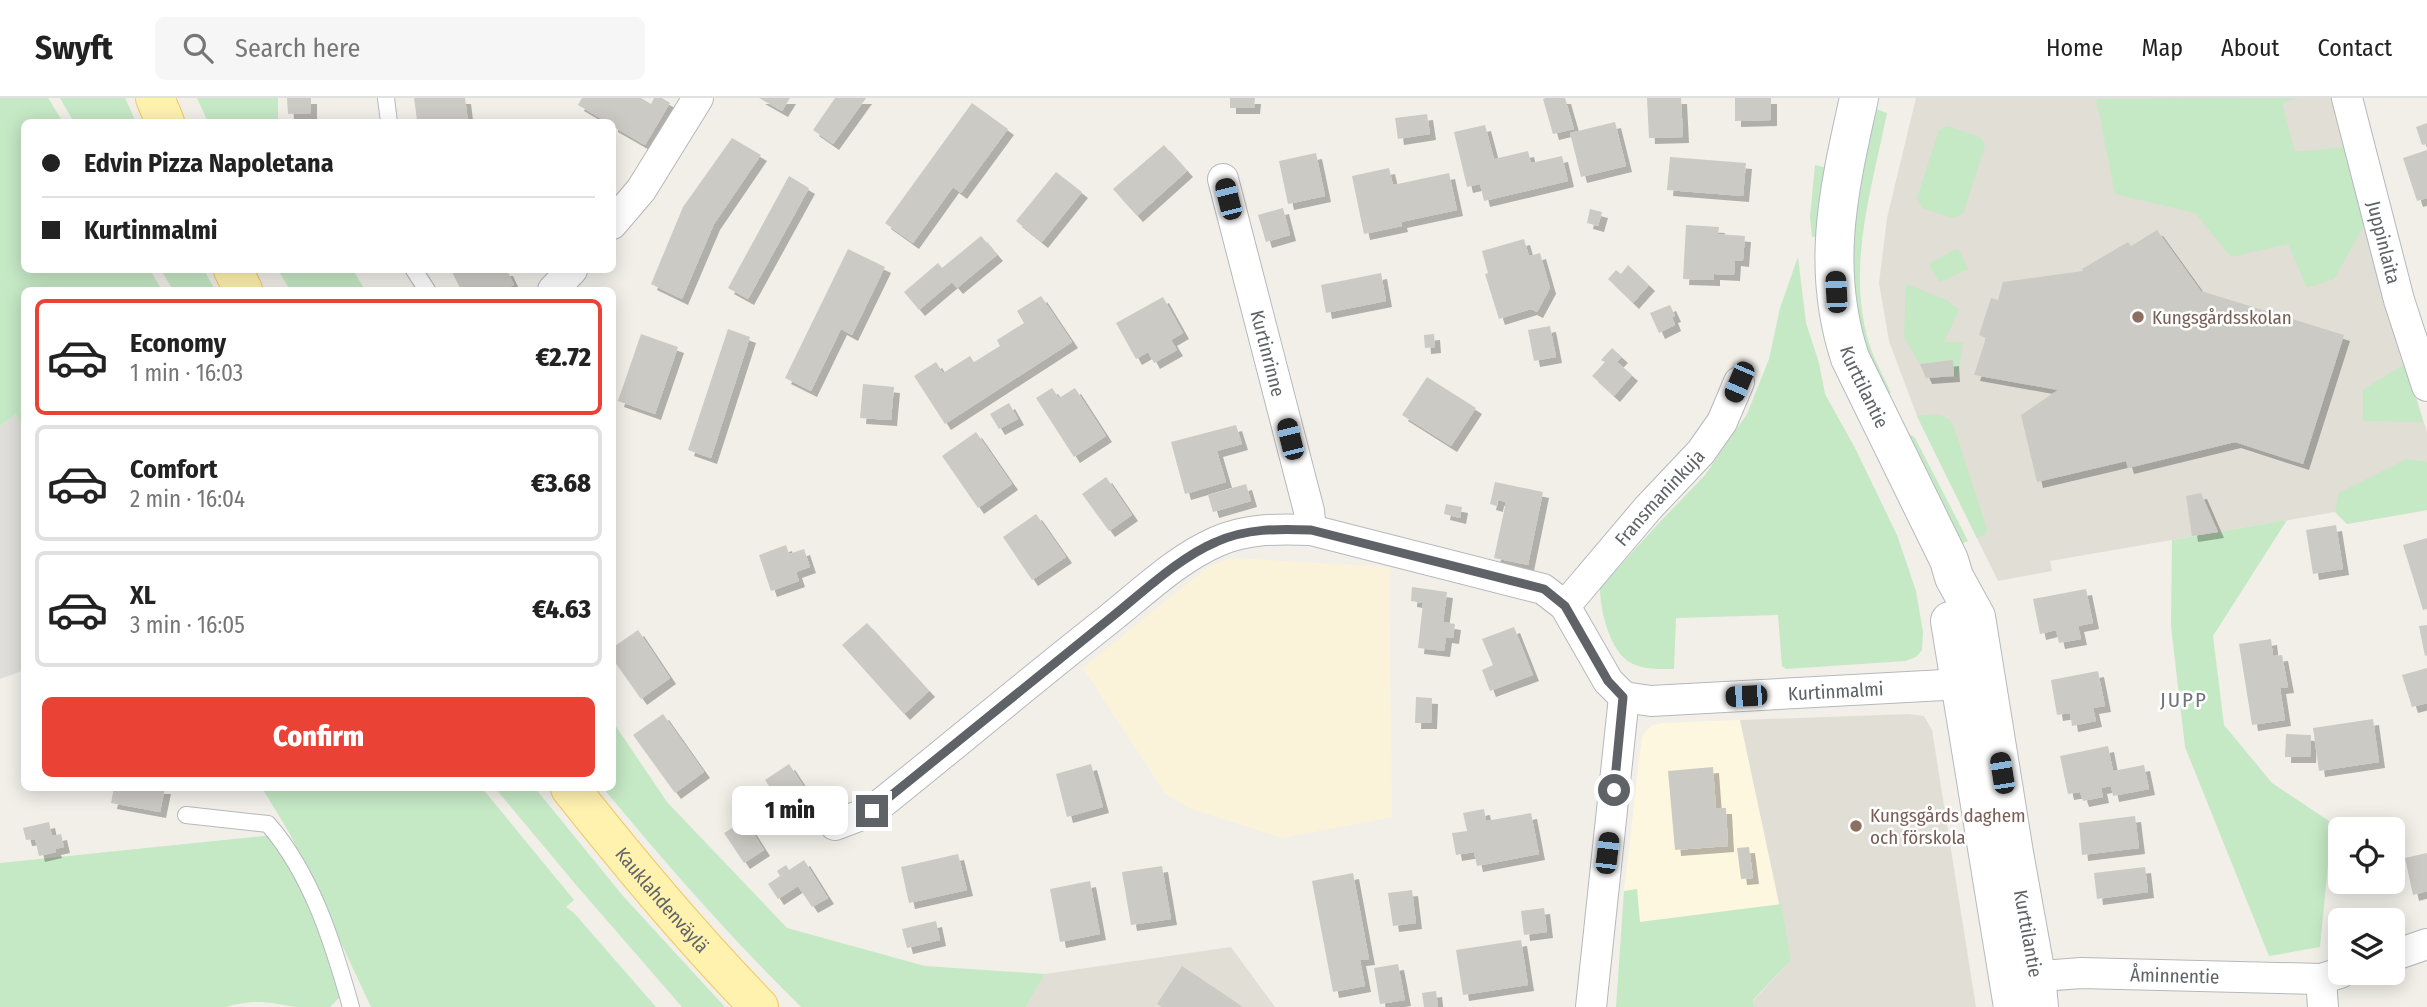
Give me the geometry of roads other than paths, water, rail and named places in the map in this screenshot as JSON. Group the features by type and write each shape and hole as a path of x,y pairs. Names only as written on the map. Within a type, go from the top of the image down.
{"main road":[{"path":"155,98 164,119"},
{"name":"Kauklahdenväylä","path":"572,791 632,867 701,947 759,1007"}],"street":[{"path":"616,219 641,190 698,98"},
{"name":"Kurttilantie","path":"1859,98 1846,156 1833,240 1839,324 1850,358 1949,560 1954,577 1951,621 1974,683 2014,853 2024,992"},
{"name":"Juppinlaita","path":"2347,98 2399,300 2427,386"},
{"name":"Kurtinrinne","path":"1223,179 1309,511 1311,530"},
{"name":"Fransmaninkuja","path":"1565,606 1648,508 1701,452 1722,422 1739,382"},
{"path":"835,825 872,811 1056,661 1187,559 1216,542 1243,533 1271,528 1311,530 1544,589 1565,606 1608,681 1623,697 1591,1007"},
{"name":"Kurtinmalmi","path":"1623,697 1651,701 1974,683"},
{"path":"2405,952 2427,944"},
{"name":"Åminnentie","path":"2024,992 2081,973 2328,986"}],"lane":[{"path":"386,98 389,119"},
{"path":"186,815 268,824 287,846 332,940 351,1007"}],"place":[{"name":"Kungsgårdsskolan","path":"2138,317"},
{"name":"Kungsgårds daghem och förskola","path":"1856,826"}],"district":[{"name":"JUPP","path":"2184,700"}]}
